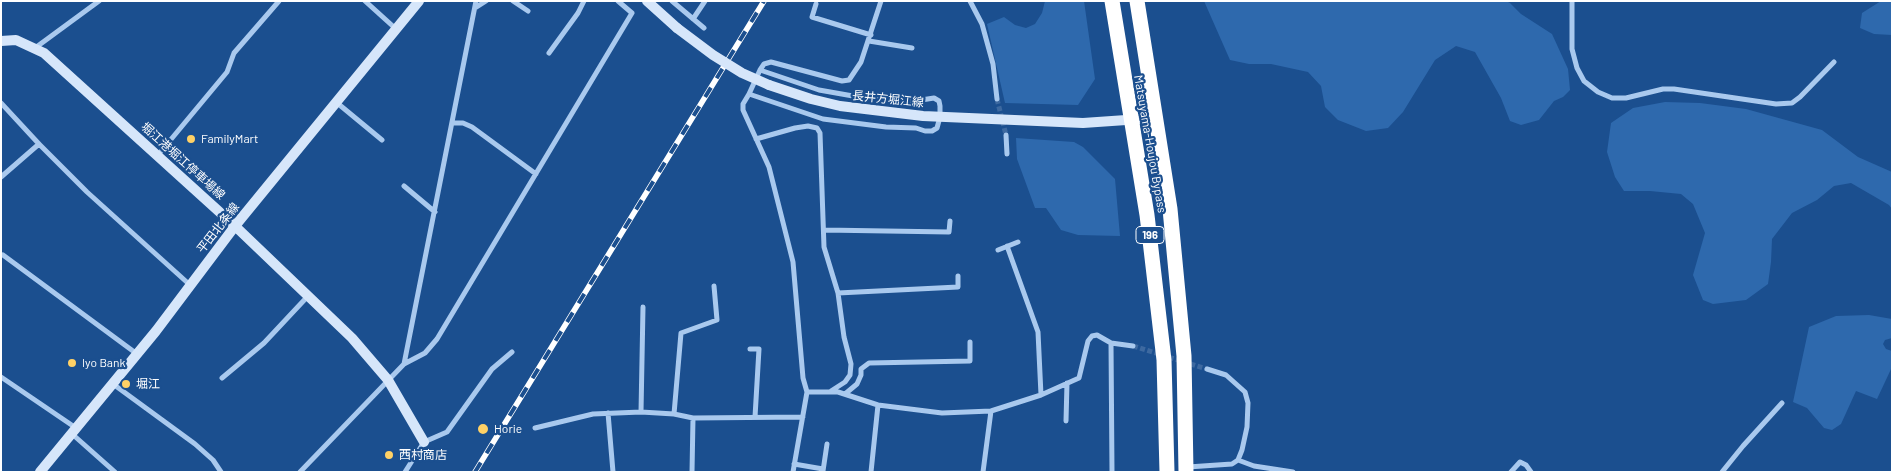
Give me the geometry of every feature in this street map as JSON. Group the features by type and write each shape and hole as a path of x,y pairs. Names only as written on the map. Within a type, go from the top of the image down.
{"highway":[{"name":"Matsuyama-Houjou Bypass","path":"1112,1 1147,214 1164,360 1167,472"},
{"name":"Matsuyama-Houjou Bypass","path":"1137,1 1170,209 1184,356 1186,469"}],"main road":[{"name":"平田北条線","path":"40,472 137,354 235,226 419,1"},
{"name":"長井方堀江線","path":"647,1 677,28 713,55 742,73 811,100 840,106 940,117 1083,123 1155,118"},
{"name":"堀江港堀江停車場線","path":"1,41 16,40 35,48 70,75 235,226 352,338 388,380 424,442"}],"street":[{"path":"35,48 99,1"},
{"path":"158,155 227,72 234,53 279,1"},
{"path":"365,1 396,28"},
{"path":"404,364 476,1"},
{"path":"475,8 486,1"},
{"path":"514,1 528,11"},
{"path":"549,53 578,13 584,1"},
{"path":"300,472 404,364 425,353 437,340 632,13 618,1"},
{"path":"672,1 704,28"},
{"path":"693,19 705,1"},
{"path":"793,472 807,392 803,378 793,262 769,167 742,110 743,104 750,94 764,64 771,62 842,81 849,80 861,62 881,1"},
{"path":"970,1 982,24 993,64 997,99"},
{"path":"1572,1 1572,49 1576,68 1584,81 1598,92 1612,98 1626,98 1663,89 1674,89 1776,104 1792,103 1834,62"},
{"path":"816,4 812,18 871,35"},
{"path":"869,41 912,48"},
{"path":"750,94 822,119 932,131 937,128 940,106 934,98 915,101 853,96 794,83 760,70"},
{"path":"336,102 382,140"},
{"path":"1,103 87,192 190,286"},
{"path":"453,123 463,123 472,127 536,174"},
{"path":"756,139 808,126 817,128 820,133 824,247 838,293 844,337 851,364 850,375 845,382 830,392"},
{"path":"1006,136 1008,154"},
{"path":"1,178 39,144"},
{"path":"404,186 435,212"},
{"path":"824,230 949,232 950,221"},
{"path":"998,250 1018,242"},
{"path":"1007,246 1038,332 1041,395"},
{"path":"3,255 137,354"},
{"path":"838,293 958,287 958,276"},
{"path":"674,414 681,333 717,320 714,286"},
{"path":"222,378 264,343 308,296"},
{"path":"641,412 643,307"},
{"path":"807,392 845,394 878,406 942,413 992,411 1041,395 1079,378 1088,341 1092,336 1097,335 1111,343 1133,346"},
{"path":"845,394 857,384 861,370 870,363 970,361 970,342"},
{"path":"1111,343 1112,472"},
{"path":"750,349 759,349 755,417"},
{"path":"405,472 424,442 447,432 492,370 512,352"},
{"path":"1186,469 1224,466 1238,460 1247,427 1248,403 1245,392 1226,375 1207,369"},
{"path":"1,377 74,431 115,472"},
{"path":"112,383 195,444 213,460 221,472"},
{"path":"1066,421 1067,383"},
{"path":"1722,472 1742,446 1782,403"},
{"path":"871,472 878,406"},
{"path":"983,472 992,411"},
{"path":"535,428 571,418 608,413 641,412 674,414 693,418 803,416"},
{"path":"608,413 612,472"},
{"path":"692,472 693,418"},
{"path":"794,464 823,470 827,444"},
{"path":"1238,460 1254,466 1293,472"},
{"path":"1511,472 1520,462 1526,465 1531,472"}],"shaded area":[{"path":"1045,1 1084,1 1095,79 1078,105 1005,103 987,24 1004,17 1015,25 1026,28 1035,24 1042,13"},
{"path":"1204,1 1506,1 1521,14 1552,34 1568,69 1570,90 1563,97 1554,101 1539,120 1521,125 1510,121 1501,98 1475,52 1456,46 1435,60 1403,112 1388,128 1366,131 1338,120 1325,107 1321,86 1308,72 1271,64 1249,64 1230,60"},
{"path":"1881,1 1892,1 1892,35 1874,34 1860,28 1862,13"},
{"path":"1665,102 1700,103 1746,109 1822,130 1858,157 1892,172 1892,209 1889,205 1851,183 1834,186 1817,200 1792,213 1772,239 1768,284 1746,300 1713,304 1703,300 1693,275 1705,233 1693,204 1681,194 1624,191 1615,177 1607,152 1611,123 1633,108"},
{"path":"1016,138 1074,142 1083,147 1115,179 1120,236 1078,235 1061,230 1046,208 1035,208 1017,159"},
{"path":"1869,315 1892,319 1892,338 1885,340 1883,344 1886,349 1892,351 1892,367 1877,399 1856,391 1841,424 1832,430 1824,428 1807,408 1793,402 1809,327 1836,316"}],"tunnel":[{"path":"997,99 1006,135"},
{"path":"1133,346 1207,369"}],"railway":[{"path":"475,472 764,1"}],"place":[{"name":"FamilyMart","path":"191,139"},
{"name":"Iyo Bank","path":"72,363"},
{"name":"堀江","path":"126,384"},
{"name":"Horie","path":"483,429"},
{"name":"西村商店","path":"389,455"}]}
